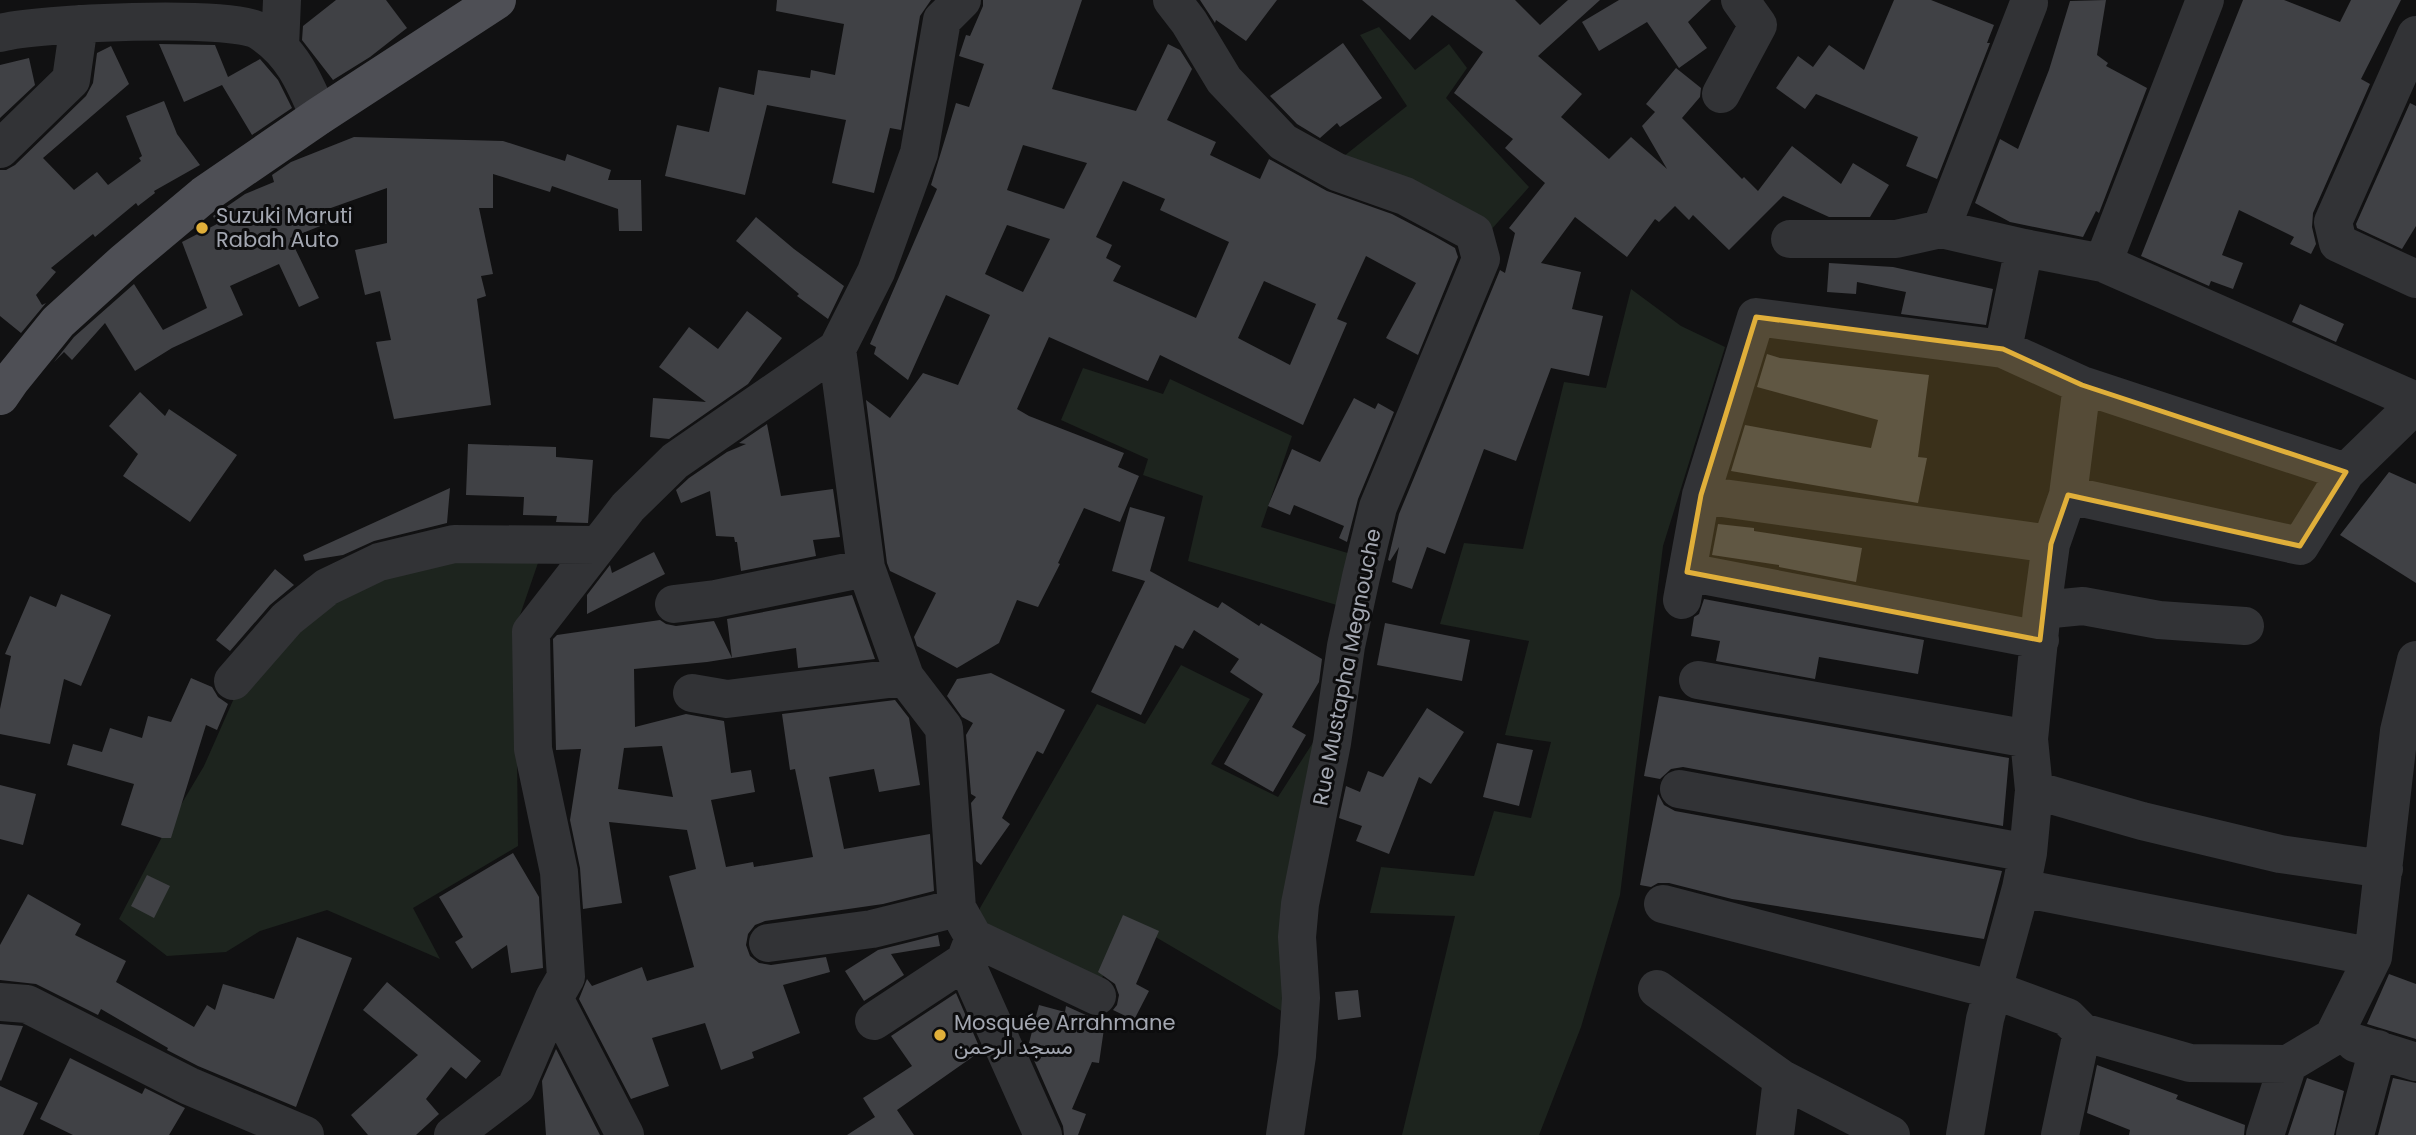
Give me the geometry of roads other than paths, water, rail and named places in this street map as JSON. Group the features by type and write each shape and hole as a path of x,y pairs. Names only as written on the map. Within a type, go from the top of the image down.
{"main road":[{"path":"0,396 58,322 204,195 497,0"}],"street":[{"path":"280,47 282,0"},
{"path":"453,1135 516,1087 554,998 566,977 559,872 533,749 531,632 628,507 675,461 837,349 876,272 919,153 942,20 962,0"},
{"name":"Rue Mustapha Megnouche","path":"1172,0 1189,22 1224,80 1283,142 1337,172 1405,196 1474,233 1481,259 1378,508 1361,577 1300,904 1297,937 1301,998 1298,1044 1285,1135"},
{"path":"1721,94 1758,25 1740,0"},
{"path":"2103,262 2205,0"},
{"path":"1941,229 2032,1"},
{"path":"0,33 79,24 211,23 257,29 280,47 303,76 319,116"},
{"path":"0,149 71,80 79,24"},
{"path":"2416,35 2333,222 2338,243 2416,279"},
{"path":"1790,239 1896,239 1941,229 2103,262 2416,403 2346,472 2300,545 2068,495"},
{"path":"2003,349 2024,248"},
{"path":"2245,626 2159,620 2083,606 2041,625 1684,586 1701,495 1756,317 2003,349 2082,385 2346,472"},
{"path":"837,349 866,568 905,677 944,728 965,936 1043,1135"},
{"path":"1965,1135 1985,1019 2025,871 2034,790 2029,739 2041,625 2051,544 2068,495 2082,385"},
{"path":"1701,495 2051,544"},
{"path":"233,681 287,619 327,587 379,562 454,544 598,545"},
{"path":"674,604 715,599 866,568"},
{"path":"1663,904 1994,990 2067,1017 2082,1032 2190,1063 2288,1065 2333,1037 2373,957 2399,731 2416,660"},
{"path":"692,693 727,699 905,677"},
{"path":"1699,680 2029,739"},
{"path":"1679,789 2373,957"},
{"path":"2034,790 2142,821 2280,854 2384,869"},
{"path":"768,943 872,929 965,936 1097,996"},
{"path":"874,1021 965,936"},
{"path":"1657,989 1782,1079 1891,1135"},
{"path":"554,998 625,1135"},
{"path":"0,1002 27,1004 189,1086 305,1135"},
{"path":"2060,1135 2082,1032"},
{"path":"2333,1037 2416,1062"},
{"path":"2355,1135 2378,1049"},
{"path":"2265,1135 2288,1065"},
{"path":"1775,1135 1782,1079"}],"place":[{"name":"Suzuki Maruti Rabah Auto","path":"202,228"},
{"name":"Mosquée Arrahmane مسجد الرحمن","path":"940,1035"}]}
